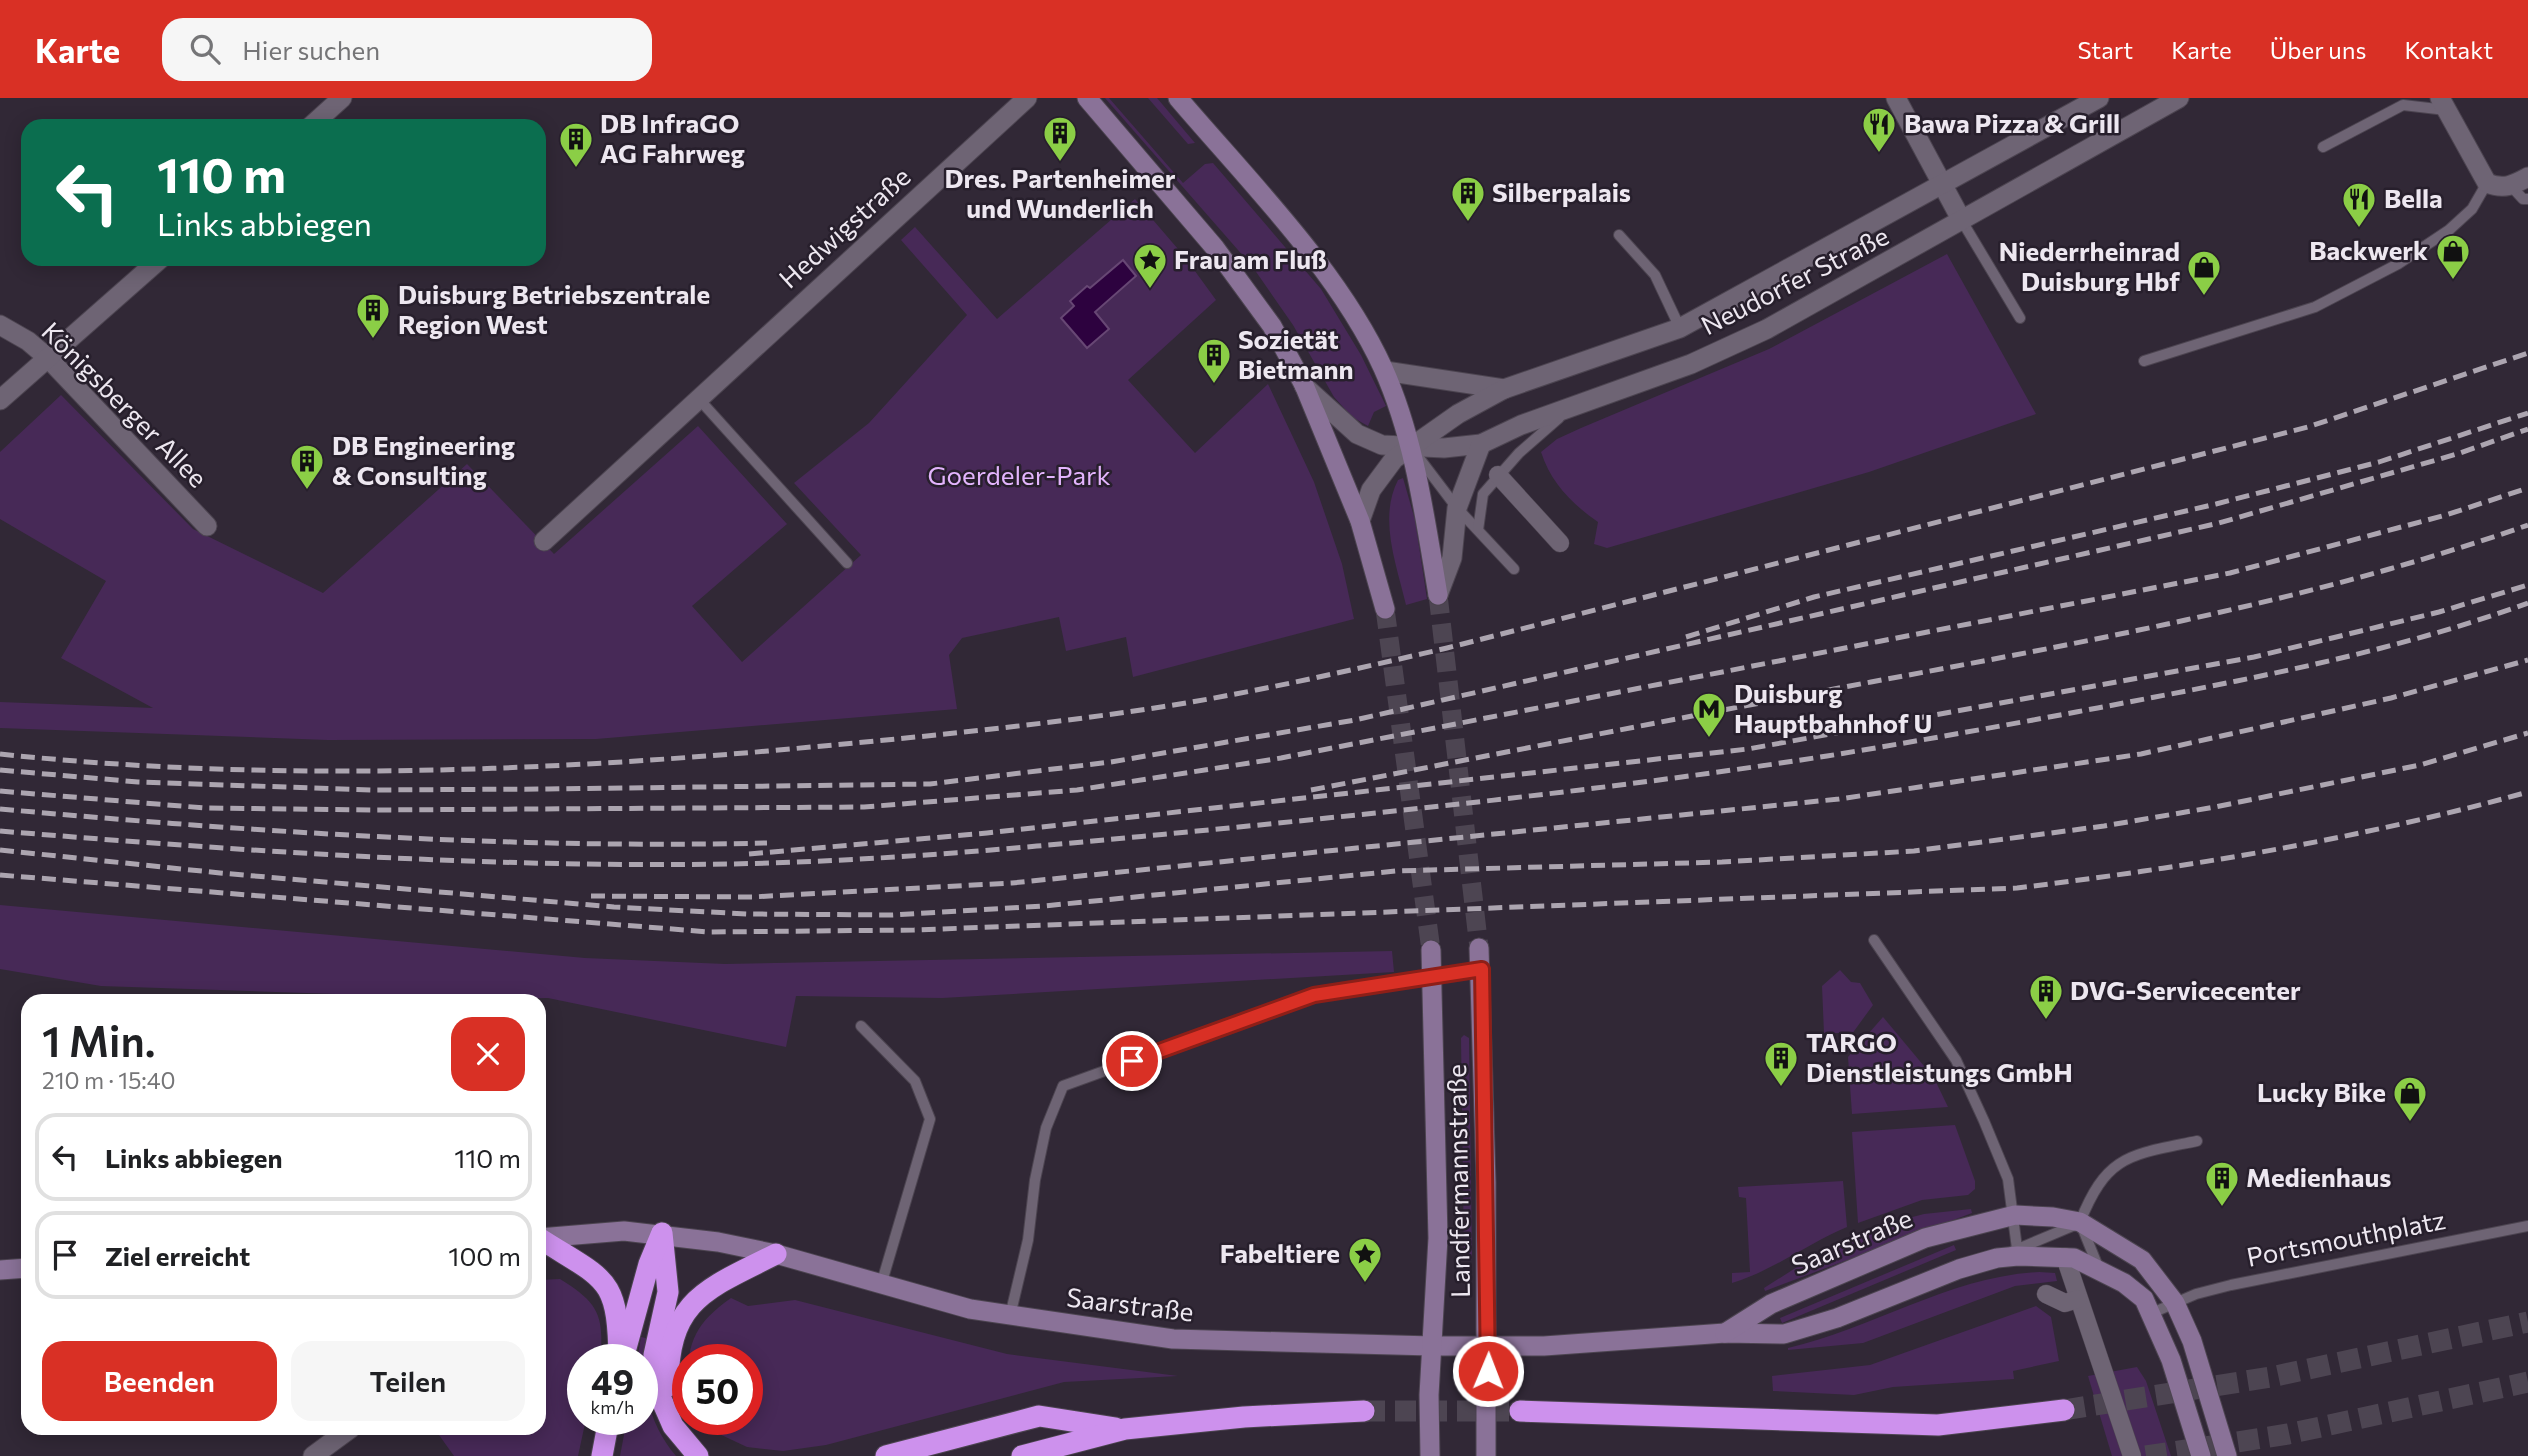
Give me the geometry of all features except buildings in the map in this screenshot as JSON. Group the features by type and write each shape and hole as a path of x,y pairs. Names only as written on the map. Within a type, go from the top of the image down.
{"highway":[{"path":"626,1344 649,1264 662,1233"},
{"path":"662,1233 668,1292 654,1355 654,1369 661,1405 672,1424"},
{"path":"546,1242 596,1273 606,1284 615,1298 620,1344"},
{"path":"672,1413 668,1362 672,1339 682,1314 704,1292 776,1254"},
{"path":"1520,1411 1938,1425 2064,1410"},
{"path":"1022,1456 1125,1429 1244,1417 1364,1411"},
{"path":"886,1456 1039,1416 1125,1429"},
{"path":"602,1456 607,1435"},
{"path":"680,1435 698,1456"}],"main road":[{"path":"1087,98 1215,248 1272,326 1304,385 1360,521 1385,609"},
{"path":"1178,98 1323,270 1371,344 1385,371 1410,446 1438,595"},
{"name":"Landfermannstraße","path":"1479,948 1482,969 1488,1347 1486,1456"},
{"name":"Landfermannstraße","path":"1430,1456 1438,1238 1431,950"},
{"name":"Saarstraße","path":"1725,1333 1771,1304 1925,1238 2011,1216 2053,1217 2080,1222"},
{"path":"2080,1222 2142,1260 2175,1303 2192,1340 2227,1456"},
{"name":"Saarstraße","path":"546,1237 624,1231 662,1233 776,1254 970,1309 1173,1339 1488,1347 1725,1333 1784,1334 1837,1318 1959,1269 2018,1252 2065,1257"},
{"path":"2065,1257 2124,1283 2144,1300 2171,1360 2201,1456"},
{"path":"0,1270 21,1268"}],"street":[{"path":"319,119 342,98"},
{"name":"Hedwigstraße","path":"544,541 1027,98"},
{"path":"1896,98 1962,221"},
{"name":"Neudorfer Straße","path":"1410,446 1458,414 1504,389 1680,328 2099,98"},
{"name":"Neudorfer Straße","path":"1304,385 1357,434 1382,445 1444,448 1481,444 1521,425 1570,410 1691,364 1768,329 2179,98"},
{"path":"2441,102 2487,183 2498,187 2519,182"},
{"path":"0,400 152,266"},
{"name":"Königsberger Allee","path":"0,325 28,341 48,358 207,526"},
{"name":"Neudorfer Straße","path":"1385,371 1504,389"},
{"path":"1438,595 1452,558 1457,509 1481,444"},
{"path":"1360,521 1371,490 1381,473 1410,446"},
{"path":"1498,475 1560,543"},
{"path":"2065,1257 2132,1456"},
{"path":"2046,1294 2065,1303 2080,1306"},
{"path":"313,1456 342,1435"}],"lane":[{"path":"2323,147 2403,106 2441,102"},
{"path":"2519,182 2524,199 2528,199"},
{"path":"2144,361 2315,307 2398,264 2449,230 2472,209 2487,183"},
{"path":"1962,221 2020,318"},
{"path":"1619,235 1655,275 1680,328"},
{"path":"698,398 847,563"},
{"path":"1478,530 1483,494 1540,432 1570,410"},
{"path":"1410,446 1457,509 1514,569"},
{"path":"1874,940 1956,1060 2008,1179 2018,1252 2080,1222 2095,1187 2117,1165 2141,1153 2197,1142"},
{"path":"1010,1316 1028,1240 1035,1180 1046,1128 1063,1086 1314,995 1482,969"},
{"path":"861,1026 915,1081 930,1119 881,1285"},
{"path":"2080,1222 2100,1271"},
{"name":"Portsmouthplatz","path":"2152,1313 2231,1285 2528,1226"}],"green space":[{"path":"1105,98 1109,98 1183,183 1205,164 1213,163 1321,289 1361,355 1386,406 1374,412 1368,426 1352,417 1334,397 1293,325 1252,266"},
{"path":"1148,98 1157,98 1195,143 1188,144"},
{"name":"Goerdeler-Park","path":"1135,199 1184,256 1216,300 1128,380 1195,453 1268,384 1314,482 1342,564 1354,619 1133,677 1126,637 1066,651 1059,617 962,638 949,655 957,709 596,739 328,740 0,728 0,702 153,708 61,658 106,581 0,519 0,452 61,395 193,529 323,593 467,464 554,554 698,426 787,524 692,606 742,662 861,555 794,483 869,423 967,315 901,240 915,227 997,319"},
{"path":"1947,254 2036,414 1869,472 1607,548 1594,544 1598,522 1564,492 1550,473 1541,452 1557,439 1581,428 1769,349"},
{"path":"1403,478 1415,520 1427,599 1406,605 1389,526 1392,495 1398,480"},
{"path":"0,905 585,958 725,964 1392,951 1394,972 942,998 796,996 786,1047 546,998 546,994 335,994 101,986 0,969"},
{"path":"1840,970 1851,982 1860,983 1873,1005 1849,1038 1845,1033 1824,1033 1822,986"},
{"path":"1883,1017 1934,1078 1948,1107 1852,1114 1848,1057"},
{"path":"1464,1035 1469,1038 1472,1260 1464,1260 1461,1038"},
{"path":"1955,1125 1975,1181 1975,1189 1968,1195 1922,1200 1858,1223 1852,1132"},
{"path":"1843,1181 1847,1227 1762,1271 1732,1283 1732,1273 1750,1272 1746,1198 1739,1197 1738,1187"},
{"path":"1971,1209 1972,1213 1765,1291 1764,1288 1824,1250 1897,1221 1924,1214"},
{"path":"1954,1245 1956,1250 1782,1323 1780,1318"},
{"path":"2039,1272 2055,1273 2057,1281 2015,1286 1863,1343 1788,1350 1974,1283"},
{"path":"560,1279 590,1303 596,1311 601,1331 601,1344 567,1344 567,1435 583,1435 578,1456 454,1456 439,1435 546,1435 546,1280"},
{"path":"731,1298 748,1306 795,1300 1007,1354 1178,1376 1064,1382 826,1445 783,1451 747,1447 721,1435 763,1435 763,1344 692,1344 702,1324"},
{"path":"2036,1306 2051,1317 2059,1361 2013,1371 2014,1379 1893,1387 1854,1395 1773,1391 1772,1376 1870,1365"},
{"path":"641,1337 650,1339 649,1344 640,1344"},
{"path":"2137,1367 2146,1381 2171,1456 2112,1456 2088,1376"},
{"path":"658,1429 676,1456 620,1456 624,1435 658,1435"}],"shaded area":[{"path":"1123,260 1136,276 1095,312 1109,329 1087,348 1061,318 1074,306 1070,301"}],"tunnel":[{"path":"1438,595 1479,948"},
{"path":"1385,609 1431,950"},
{"path":"2064,1410 2271,1377 2528,1322"},
{"path":"2146,1456 2288,1434 2528,1382"},
{"path":"1364,1411 1520,1411"}],"railway":[{"path":"0,754 191,768 287,771 480,769 768,751 1014,727 1161,707 1269,688 1447,648 2308,427 2528,353"},
{"path":"1686,637 1814,597 2216,504 2379,462 2528,413"},
{"path":"0,770 138,782 371,790 548,789 930,784 1111,762 1355,720 2219,523 2457,454 2528,429"},
{"path":"0,791 205,808 374,810 864,807 1077,790 1281,758 2230,573 2446,515 2528,488"},
{"path":"1311,790 2120,634 2285,597 2448,552 2528,525"},
{"path":"749,854 987,833 1748,749 2254,657 2439,612 2528,585"},
{"path":"0,831 456,861 639,865 793,862 1042,846 1528,796 1827,756 2073,713 2296,668 2390,646 2528,603"},
{"path":"591,896 752,897 1012,883 1839,799 2141,754 2391,698 2528,660"},
{"path":"0,850 220,873 614,907 747,914 893,915 1044,906 1396,871 1722,862 1914,851 2104,826 2215,807 2420,765 2528,733"},
{"path":"0,875 709,932 914,930 2017,888 2274,850 2401,824 2528,792"},
{"path":"0,809 383,837 575,843 767,843"}],"place":[{"name":"Bawa Pizza & Grill","path":"1879,154"},
{"name":"Dres. Partenheimer und Wunderlich","path":"1060,163"},
{"name":"DB InfraGO AG Fahrweg","path":"576,169"},
{"name":"Silberpalais","path":"1468,223"},
{"name":"Bella","path":"2359,229"},
{"name":"Backwerk","path":"2453,281"},
{"name":"Frau am Fluß","path":"1150,290"},
{"name":"Niederrheinrad Duisburg Hbf","path":"2204,297"},
{"name":"Duisburg Betriebszentrale Region West","path":"373,340"},
{"name":"Sozietät Bietmann","path":"1214,385"},
{"name":"DB Engineering & Consulting","path":"307,491"},
{"name":"Duisburg Hauptbahnhof U","path":"1709,739"},
{"name":"DVG-Servicecenter","path":"2046,1021"},
{"name":"TARGO Dienstleistungs GmbH","path":"1781,1088"},
{"name":"Lucky Bike","path":"2410,1123"},
{"name":"Medienhaus","path":"2222,1208"},
{"name":"Fabeltiere","path":"1365,1284"}],"route":[{"path":"1132,1061 1314,995 1482,969 1488,1371"}]}
